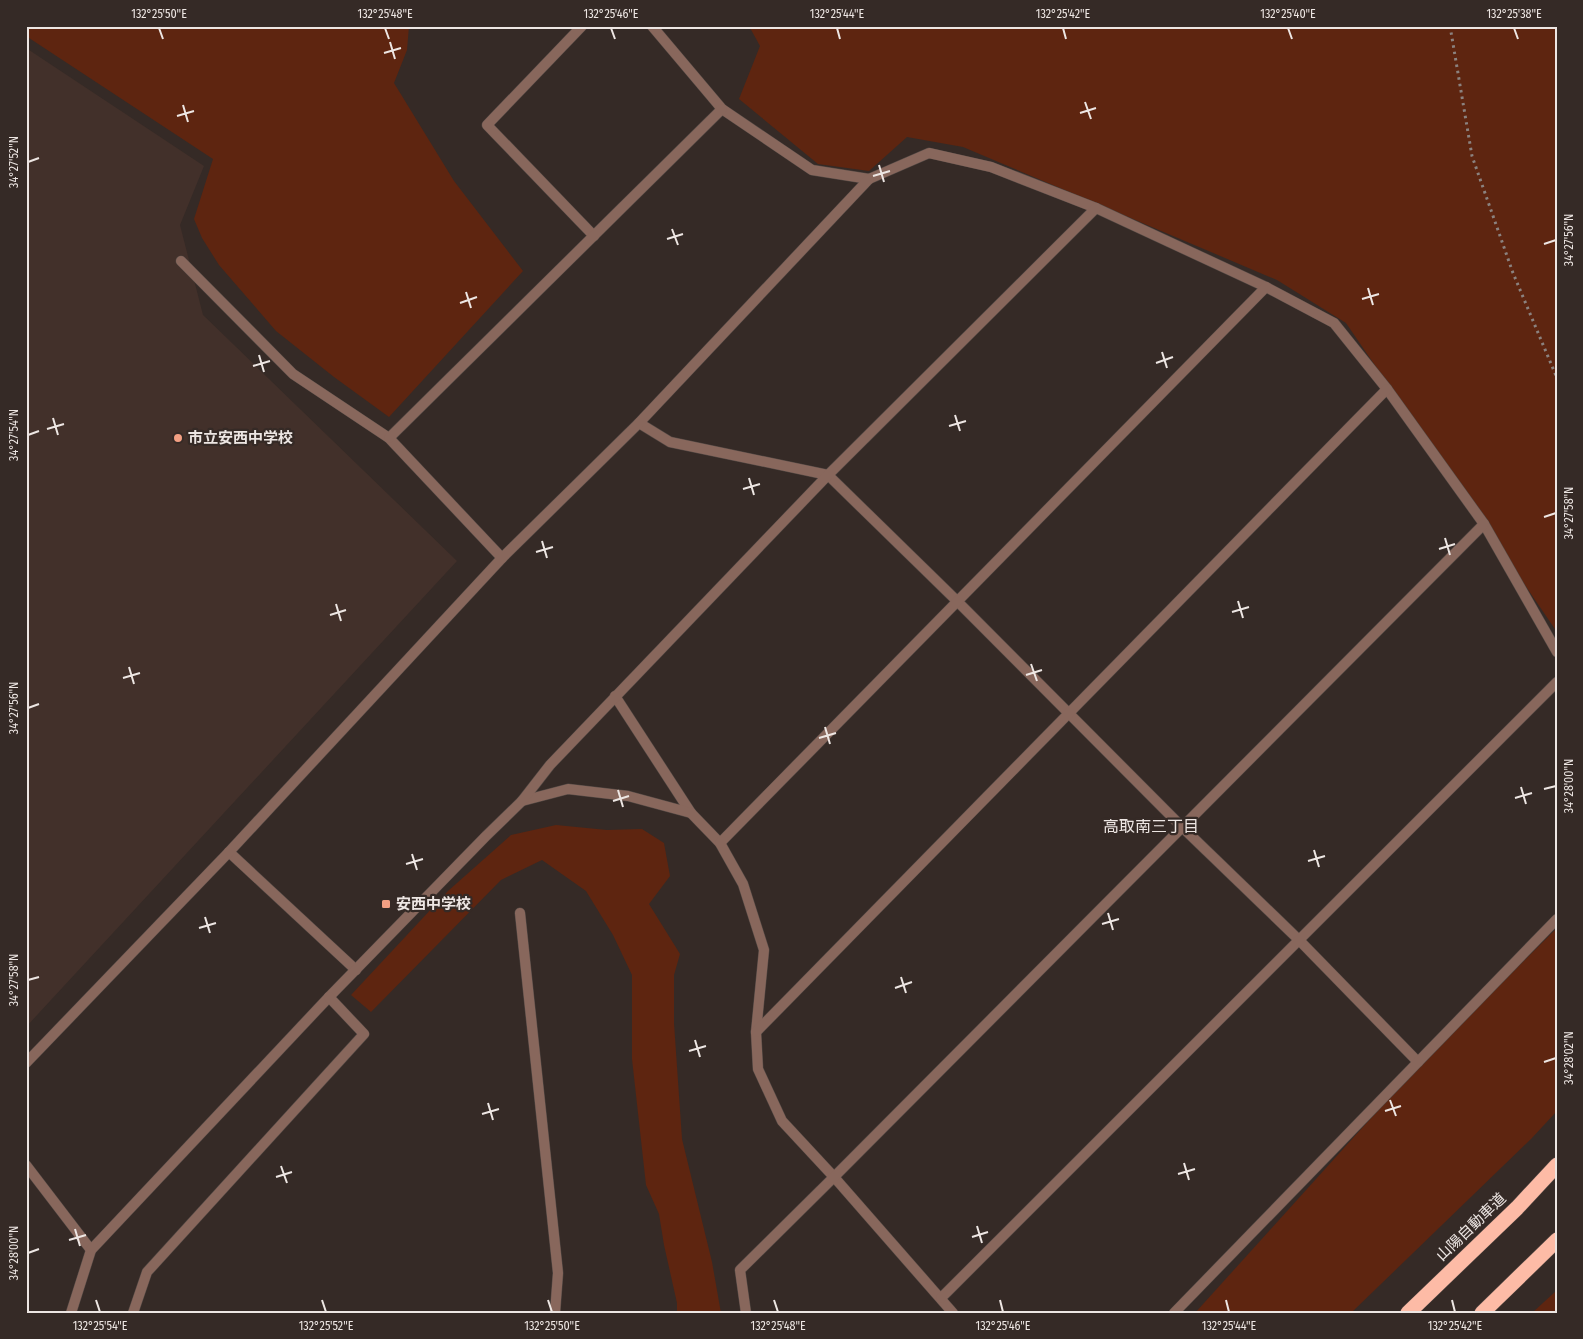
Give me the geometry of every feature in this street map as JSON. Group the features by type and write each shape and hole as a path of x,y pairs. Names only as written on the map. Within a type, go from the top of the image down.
{"highway":[{"name":"山陽自動車道","path":"1408,1313 1517,1208 1557,1165"},
{"path":"1482,1313 1557,1240"}],"street":[{"path":"582,26 487,125 594,236"},
{"path":"652,26 722,109 812,170 869,179"},
{"path":"390,438 722,109"},
{"path":"26,1063 229,852 502,558 639,423 869,179 929,153 991,167 1096,208 1266,287 1334,324 1387,389 1484,524 1557,652"},
{"path":"71,1313 91,1250 329,997 522,801 550,765 828,475 1096,208"},
{"path":"181,261 293,374 390,438 502,558"},
{"path":"720,843 1266,287"},
{"path":"756,1032 1387,389"},
{"path":"639,423 670,442 828,475 957,601 1181,826 1298,939 1418,1062"},
{"path":"746,1313 740,1270 1484,524"},
{"path":"940,1298 1557,682"},
{"path":"615,696 691,813 720,843 743,884 764,950 756,1032 758,1069 782,1121 834,1177 953,1313"},
{"path":"522,801 568,789 628,796 691,813"},
{"path":"229,852 356,970"},
{"path":"520,913 558,1273 555,1313"},
{"path":"1174,1313 1557,919"},
{"path":"133,1313 147,1272 364,1034 329,997"},
{"path":"26,1165 91,1250"}],"path":[{"path":"1450,26 1472,156 1513,273 1557,378"}],"shaded area":[{"path":"26,26 409,26 407,50 394,83 454,181 523,271 389,417 276,331 219,265 202,238 194,219 213,159 26,36"},
{"path":"749,26 1557,26 1557,632 1346,323 1277,280 963,147 907,137 869,171 818,164 739,99 760,46"},
{"name":"市立安西中学校","path":"26,48 204,166 180,225 203,315 457,561 26,1027"},
{"path":"556,825 607,830 642,829 664,843 670,876 649,904 680,954 674,975 674,1023 682,1139 712,1262 721,1313 677,1313 677,1303 659,1214 646,1185 632,1059 632,975 613,935 586,891 542,860 501,880 371,1012 351,995 448,891 511,835"},
{"path":"1557,928 1557,1111 1531,1139 1351,1313 1195,1313 1418,1066"},
{"path":"1556,1291 1557,1313 1532,1313"}],"place":[{"name":"市立安西中学校","path":"178,438"},
{"name":"安西中学校","path":"386,904"}],"district":[{"name":"高取南三丁目","path":"1151,826"}]}
